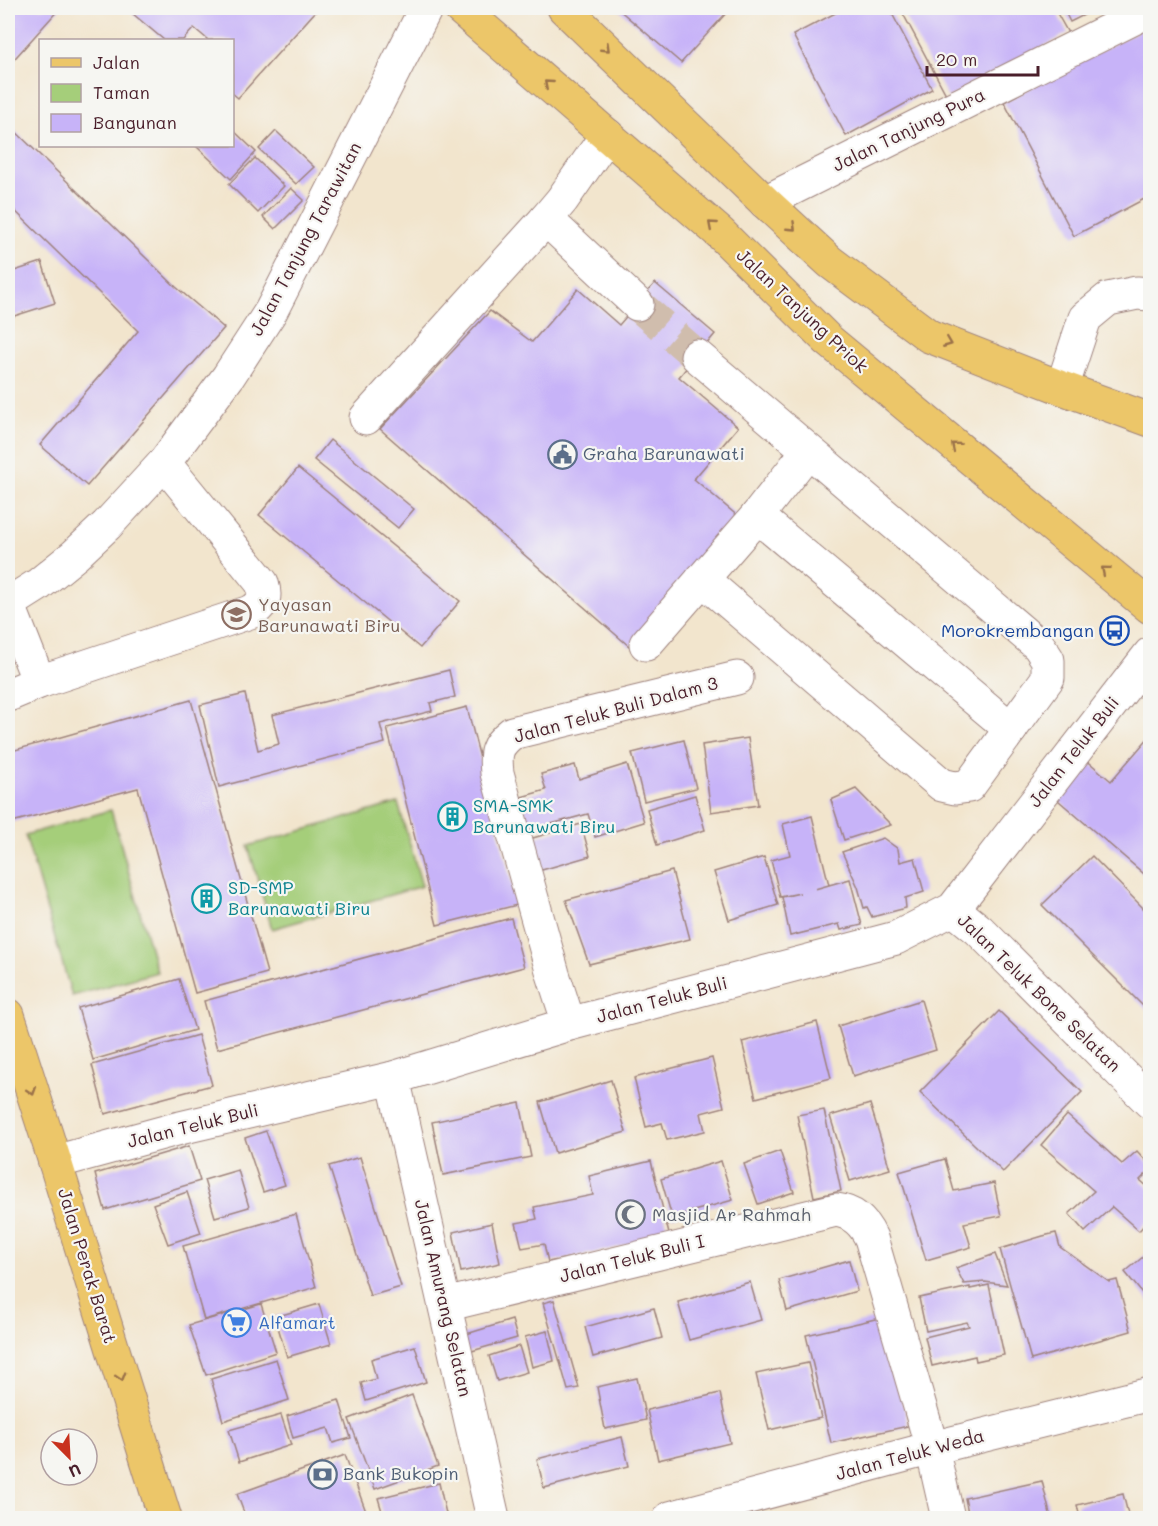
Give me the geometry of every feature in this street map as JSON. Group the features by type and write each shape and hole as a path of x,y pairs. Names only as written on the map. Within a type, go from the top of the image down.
{"main road":[{"name":"Jalan Tanjung Priok","path":"460,8 720,232 828,340 1150,607"},
{"path":"564,8 830,262 929,336 1150,420"},
{"name":"Jalan Perak Barat","path":"8,1015 165,1518"}],"street":[{"name":"Jalan Tanjung Tarawitan","path":"8,603 38,585 75,555 106,525 164,463 228,377 271,311 426,8"},
{"name":"Jalan Tanjung Pura","path":"765,202 1150,10"},
{"path":"366,418 546,219 607,135"},
{"path":"546,219 637,304"},
{"path":"1062,388 1085,318 1108,299 1137,293 1150,294"},
{"path":"697,356 1039,646 1048,660 1048,678 969,786 955,788 942,785 702,579"},
{"path":"646,644 757,516 808,451"},
{"path":"8,695 39,682 254,611 260,606 265,592 262,583 164,463"},
{"path":"757,516 1011,729"},
{"path":"8,603 39,682"},
{"name":"Jalan Teluk Buli","path":"55,1162 180,1128 393,1078 569,1024 896,938 952,909 1150,654"},
{"name":"Jalan Teluk Buli Dalam 3","path":"569,1024 497,773 495,758 498,748 503,740 512,734 737,678"},
{"name":"Jalan Teluk Bone Selatan","path":"952,909 978,930 1150,1102"},
{"name":"Jalan Amurang Selatan","path":"393,1078 493,1518"},
{"name":"Jalan Teluk Buli I","path":"445,1305 836,1210 845,1211 867,1229 871,1238 932,1448"},
{"name":"Jalan Teluk Weda","path":"670,1518 704,1514 932,1448 1150,1394"},
{"path":"932,1448 948,1518"}],"green space":[{"path":"398,803 422,886 272,929 248,846"},
{"path":"111,810 157,972 72,996 25,835"}],"building":[{"path":"8,8 60,8 8,66"},
{"path":"126,8 310,8 315,12 238,98 234,95 234,39 207,39 194,28 184,39 163,39"},
{"path":"617,8 726,8 729,10 681,63"},
{"path":"845,8 889,8 932,89 846,136 793,35"},
{"path":"900,8 1054,8 1068,33 948,98"},
{"path":"1063,8 1098,8 1070,22"},
{"path":"1150,25 1150,196 1074,236 1004,102"},
{"path":"11,127 176,287 224,328 87,486 40,445 138,331 8,204 8,128"},
{"path":"234,131 256,152 231,179 197,147 234,147"},
{"path":"276,131 314,167 296,184 259,149"},
{"path":"255,158 284,186 258,213 229,184"},
{"path":"291,188 304,200 275,229 263,217"},
{"path":"42,262 55,303 8,318 8,273"},
{"name":"Graha Barunawati","path":"655,283 715,334 679,377 738,427 694,479 740,518 630,647 380,429 490,311 532,342 578,289 619,325"},
{"path":"330,440 414,509 398,528 314,460"},
{"path":"298,468 460,601 420,648 259,515"},
{"path":"449,670 455,697 430,703 432,711 380,724 385,743 219,787 200,705 245,694 258,750 279,744 272,715"},
{"name":"SD-SMP Barunawati Biru","path":"191,700 267,973 195,993 138,788 12,822 8,806 8,752"},
{"name":"SMA-SMK Barunawati Biru","path":"467,707 517,905 437,925 387,728"},
{"path":"1150,736 1150,879 1052,795 1084,758 1111,781"},
{"path":"748,738 758,805 711,812 702,745"},
{"path":"684,740 696,788 644,801 632,753"},
{"path":"627,764 644,822 595,837 588,814 529,830 521,797 546,790 541,774 575,765 579,779"},
{"path":"856,789 891,825 844,840 831,800"},
{"path":"695,795 705,830 657,845 647,809"},
{"path":"812,816 829,885 850,879 862,925 841,930 839,924 790,936 782,897 800,893 780,897 771,860 790,855 783,824"},
{"path":"581,824 590,856 528,874 519,842"},
{"path":"883,838 898,849 900,862 915,858 924,892 905,898 906,908 872,917 867,907 864,908 858,887 842,852"},
{"path":"1092,856 1150,915 1150,1013 1042,905"},
{"path":"764,857 778,905 729,920 714,872"},
{"path":"672,871 690,939 589,964 566,900"},
{"path":"511,918 524,967 217,1049 204,1001"},
{"path":"179,979 195,1030 93,1060 78,1008"},
{"path":"921,1000 936,1050 853,1076 838,1026"},
{"path":"999,1011 1082,1092 1003,1172 920,1092"},
{"path":"817,1022 831,1078 756,1098 742,1042"},
{"path":"198,1035 212,1085 105,1114 92,1065"},
{"path":"712,1058 724,1107 701,1113 705,1131 667,1140 662,1123 646,1127 634,1078"},
{"path":"611,1080 626,1132 555,1153 540,1102"},
{"path":"520,1103 531,1157 443,1175 432,1122"},
{"path":"870,1104 890,1169 850,1181 830,1116"},
{"path":"824,1110 841,1191 814,1197 797,1115"},
{"path":"1067,1115 1122,1164 1137,1151 1150,1165 1150,1170 1140,1180 1150,1189 1150,1218 1139,1231 1112,1207 1085,1232 1069,1214 1094,1191 1041,1145"},
{"path":"266,1131 285,1185 263,1192 245,1138"},
{"path":"189,1146 200,1181 105,1210 95,1174"},
{"path":"780,1151 794,1192 758,1204 744,1164"},
{"path":"360,1157 401,1287 370,1296 329,1166"},
{"path":"945,1159 954,1191 994,1183 1001,1216 964,1223 971,1247 926,1260 899,1172"},
{"path":"651,1161 669,1234 548,1262 544,1244 522,1248 516,1223 537,1219 534,1207 593,1195 589,1176"},
{"path":"721,1161 733,1200 672,1217 661,1179"},
{"path":"238,1170 249,1207 215,1217 204,1180"},
{"path":"187,1192 201,1233 168,1244 153,1204"},
{"path":"296,1214 316,1287 204,1320 183,1246"},
{"path":"492,1223 500,1263 461,1272 453,1232"},
{"path":"1056,1233 1060,1247 1109,1282 1117,1280 1131,1331 1031,1360 1000,1249"},
{"path":"1150,1251 1150,1303 1125,1272"},
{"path":"995,1254 1007,1285 985,1282 964,1284 956,1268"},
{"path":"849,1260 857,1291 787,1311 779,1280"},
{"path":"750,1282 761,1320 689,1340 678,1302"},
{"path":"989,1285 1004,1355 976,1361 975,1356 932,1366 925,1337 969,1326 967,1322 926,1331 919,1298"},
{"path":"554,1300 579,1388 568,1390 543,1303"},
{"path":"261,1304 276,1352 206,1375 189,1325"},
{"path":"319,1304 331,1344 287,1357 275,1317"},
{"path":"654,1308 662,1338 593,1357 585,1327"},
{"path":"884,1317 908,1426 831,1443 806,1335"},
{"path":"512,1320 517,1338 465,1353 460,1336"},
{"path":"547,1331 554,1361 532,1367 525,1337"},
{"path":"415,1346 426,1382 366,1401 361,1383 376,1379 371,1359"},
{"path":"519,1346 527,1372 497,1381 489,1356"},
{"path":"276,1359 289,1400 223,1421 211,1379"},
{"path":"808,1363 821,1418 769,1430 756,1374"},
{"path":"637,1378 646,1420 605,1429 597,1387"},
{"path":"720,1393 730,1443 658,1460 647,1410"},
{"path":"412,1395 438,1466 375,1489 349,1419"},
{"path":"339,1400 351,1438 333,1443 328,1428 293,1438 287,1416"},
{"path":"281,1415 291,1445 239,1462 229,1430"},
{"path":"622,1437 629,1466 544,1488 537,1459"},
{"name":"Bank Bukopin","path":"345,1455 368,1517 246,1518 237,1494"},
{"path":"1042,1481 1051,1518 969,1518 965,1498"},
{"path":"439,1483 447,1518 384,1518 378,1498"},
{"path":"1123,1494 1129,1518 1080,1518 1077,1505"}],"tunnel":[{"path":"637,304 697,356"}],"place":[{"name":"Graha Barunawati","path":"562,454"},
{"name":"Yayasan Barunawati Biru","path":"237,615"},
{"name":"Morokrembangan","path":"1115,631"},
{"name":"SMA-SMK Barunawati Biru","path":"452,816"},
{"name":"SD-SMP Barunawati Biru","path":"207,898"},
{"name":"Masjid Ar Rahmah","path":"631,1215"},
{"name":"Alfamart","path":"237,1323"},
{"name":"Bank Bukopin","path":"322,1474"}]}
